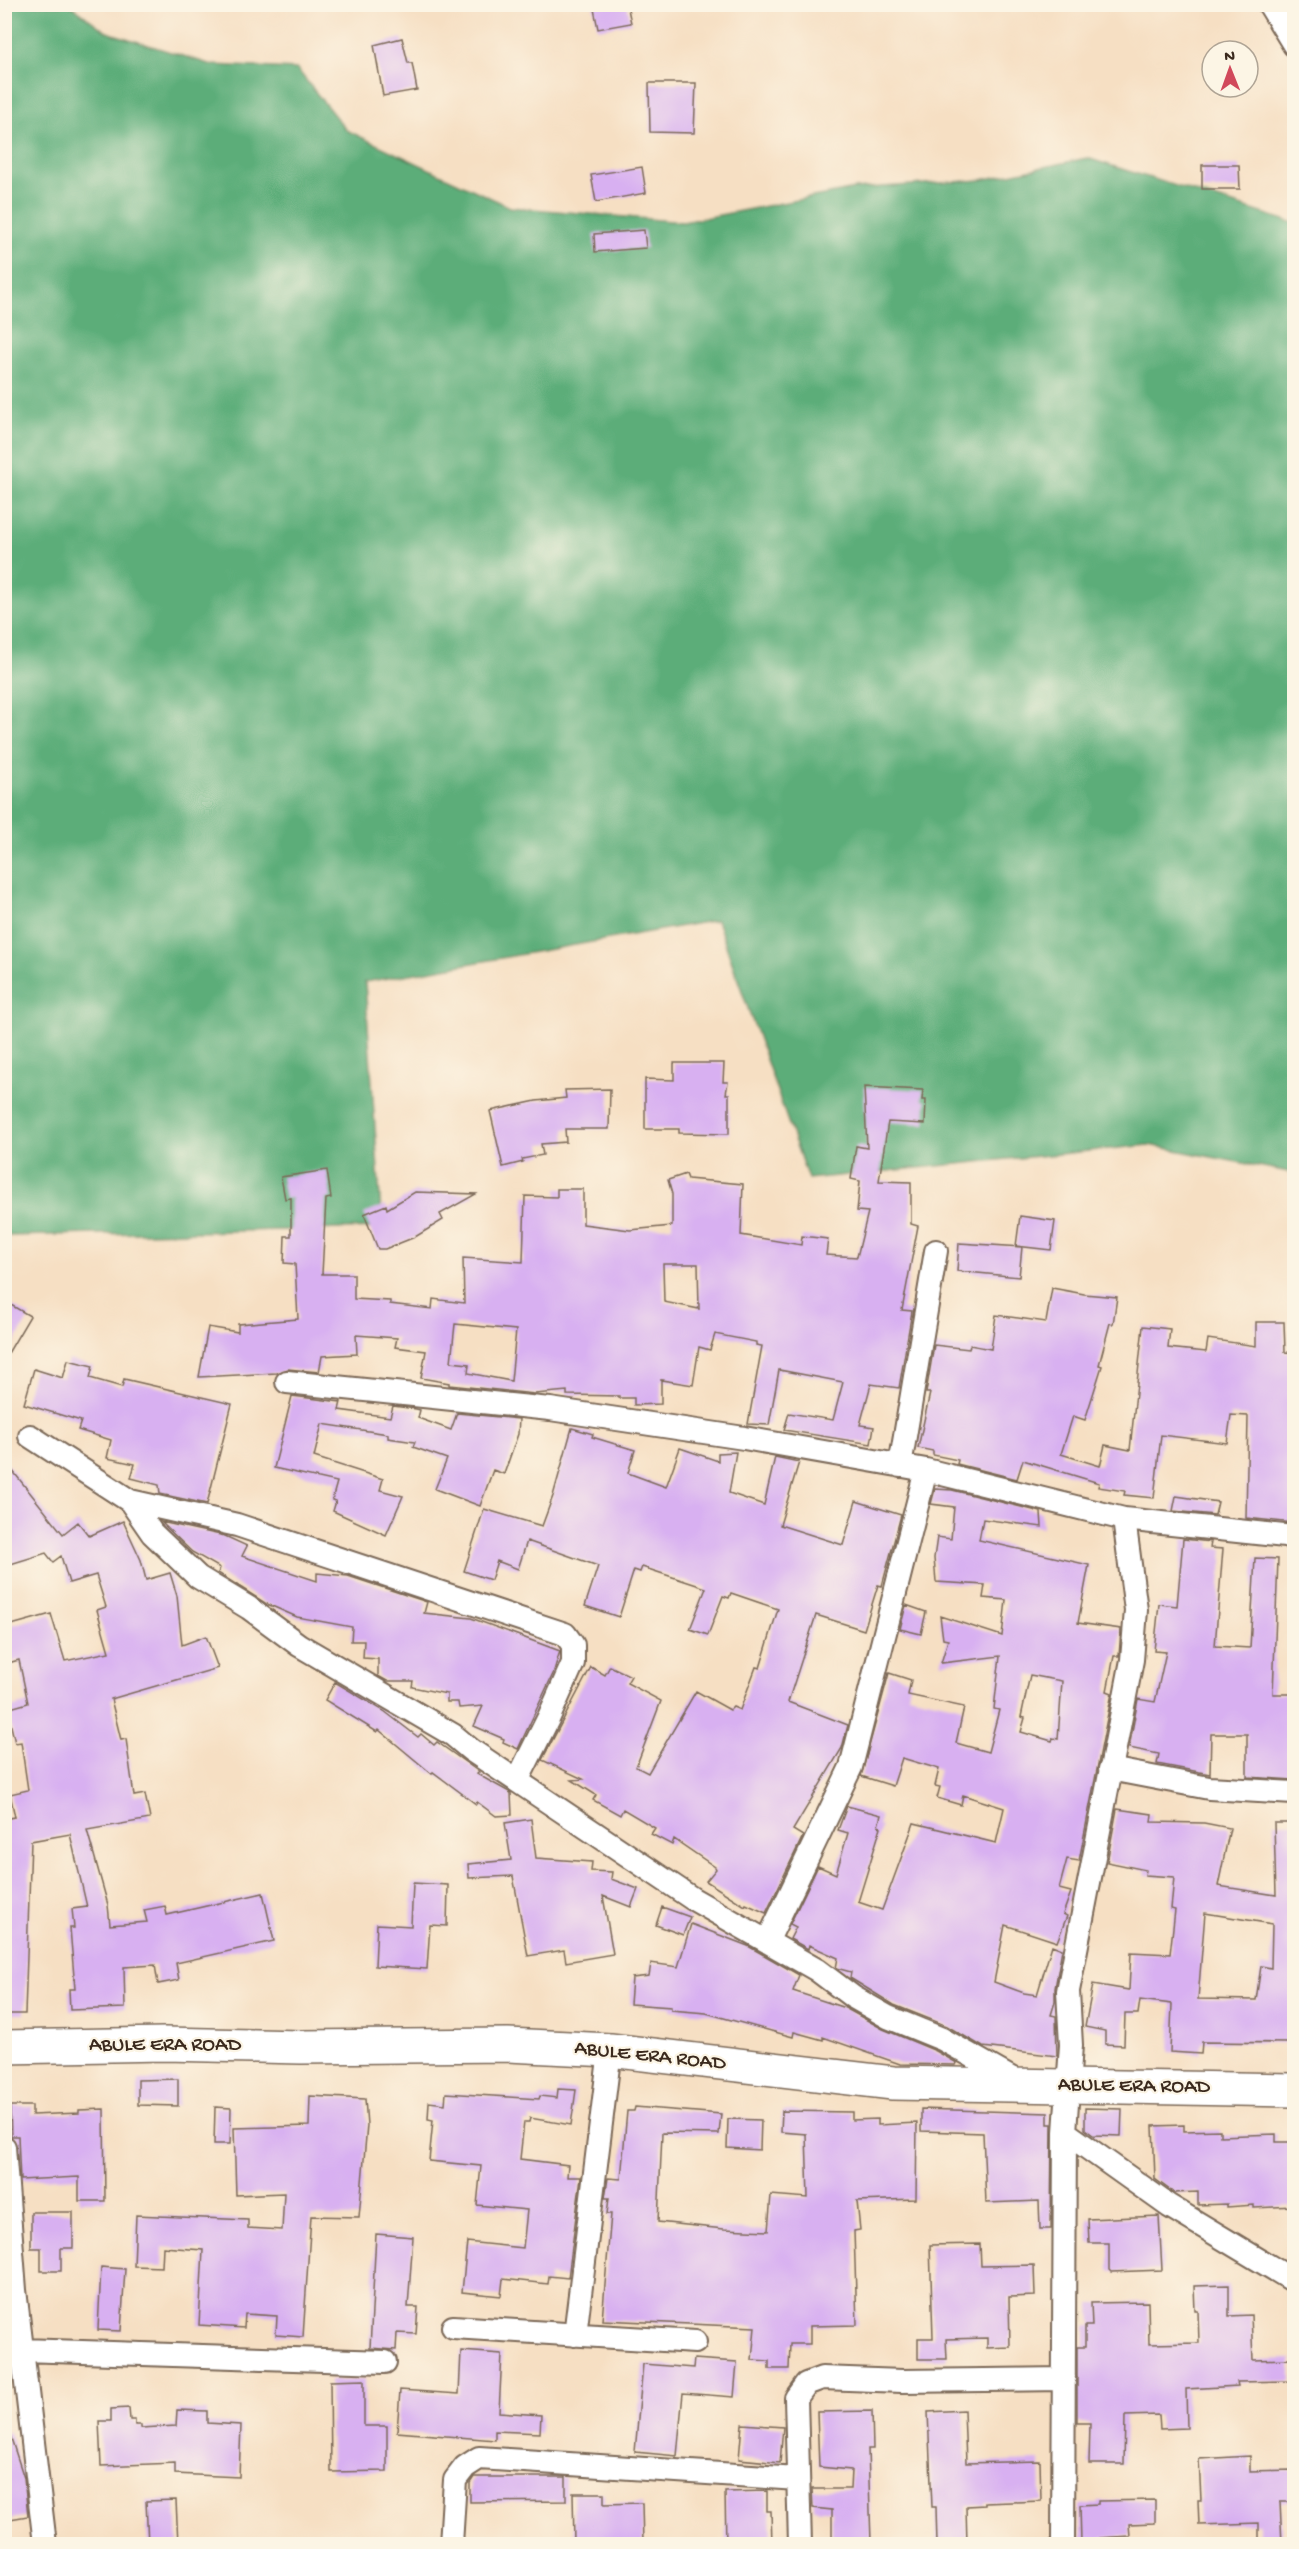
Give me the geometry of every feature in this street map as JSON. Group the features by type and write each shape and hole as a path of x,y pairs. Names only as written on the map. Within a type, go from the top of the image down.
{"street":[{"path":"1269,4 1294,45"},
{"path":"900,1466 936,1251"},
{"path":"288,1382 550,1409 744,1438 926,1470 1124,1518 1294,1537"},
{"path":"30,1436 130,1501 237,1525 565,1634 573,1645 573,1663 549,1718 517,1780"},
{"path":"768,1940 851,1767 926,1470"},
{"path":"130,1501 152,1533 198,1577 249,1608 300,1644 453,1735 693,1899 768,1940 869,2006 942,2039 1023,2085"},
{"path":"1063,2544 1065,2132 1071,2045 1068,1991 1132,1660 1136,1610 1124,1518"},
{"path":"1110,1769 1209,1788 1294,1793"},
{"name":"ABULE ERA ROAD","path":"4,2047 165,2044 301,2047 508,2045 610,2050 893,2083 1294,2090"},
{"path":"575,2335 610,2050"},
{"path":"1065,2132 1169,2206 1294,2281"},
{"path":"4,2147 15,2290 45,2544"},
{"path":"453,2327 695,2342"},
{"path":"22,2350 385,2362"},
{"path":"800,2544 796,2398 806,2384 822,2378 1063,2379"},
{"path":"451,2544 455,2480 465,2467 479,2458 798,2480"}],"green space":[{"path":"4,5 70,5 107,32 212,65 297,69 346,130 510,207 683,222 855,189 981,180 1087,158 1294,223 1294,1173 1149,1145 808,1179 717,920 365,982 382,1228 5,1236"}],"building":[{"path":"593,4 627,4 631,23 598,29"},
{"path":"402,38 408,63 412,63 417,90 383,96 374,45"},
{"path":"649,83 696,83 694,133 650,132"},
{"path":"1202,165 1239,165 1240,189 1202,189"},
{"path":"642,167 646,193 596,202 591,175"},
{"path":"644,230 646,248 595,252 594,234"},
{"path":"674,1063 724,1063 723,1082 728,1082 726,1094 729,1094 729,1134 679,1133 679,1129 645,1129 645,1079 674,1080"},
{"path":"864,1087 923,1090 922,1100 926,1100 925,1124 888,1122 879,1181 911,1182 911,1224 918,1226 902,1310 912,1311 899,1388 871,1384 860,1425 874,1427 871,1444 784,1430 789,1413 833,1420 843,1382 779,1370 769,1425 748,1424 762,1346 756,1345 756,1342 715,1334 710,1350 699,1347 693,1385 661,1380 661,1404 634,1405 634,1398 567,1395 567,1391 535,1394 449,1385 449,1383 421,1378 426,1351 395,1347 397,1338 356,1335 357,1354 322,1356 319,1372 288,1369 277,1373 199,1377 208,1327 238,1332 238,1324 298,1319 295,1264 284,1263 285,1236 291,1236 291,1198 285,1199 281,1177 327,1170 331,1198 326,1199 322,1274 354,1274 354,1299 390,1301 390,1304 432,1309 433,1299 464,1303 463,1258 523,1262 525,1196 557,1197 557,1189 583,1189 583,1224 630,1230 672,1226 672,1194 668,1180 686,1174 688,1179 743,1184 741,1235 801,1245 802,1236 828,1239 826,1255 857,1257 868,1212 857,1211 860,1181 851,1179 856,1146 867,1148","holes":["663,1264 698,1264 699,1309 664,1302","455,1324 516,1330 511,1381 468,1373 469,1364 451,1362"]},
{"path":"610,1089 609,1129 565,1129 566,1142 541,1144 543,1155 522,1159 523,1162 503,1167 490,1111 536,1101 566,1098 565,1090"},
{"path":"415,1192 476,1194 440,1214 443,1220 415,1237 385,1249 378,1249 364,1214 386,1205 387,1209"},
{"path":"1020,1216 1055,1221 1051,1250 1016,1246"},
{"path":"959,1243 1022,1247 1019,1277 957,1271"},
{"path":"1052,1288 1117,1297 1113,1324 1110,1323 1099,1365 1102,1366 1085,1420 1073,1416 1061,1454 1100,1466 1105,1445 1130,1450 1143,1326 1170,1329 1168,1348 1206,1352 1208,1339 1256,1346 1256,1322 1284,1322 1285,1352 1294,1353 1294,1523 1246,1518 1248,1416 1231,1415 1227,1443 1161,1435 1154,1498 1124,1495 1125,1491 1098,1487 1099,1483 1023,1460 1017,1479 957,1464 958,1460 933,1455 933,1451 918,1448 930,1393 926,1393 934,1345 969,1349 970,1345 991,1349 996,1315 1046,1322"},
{"path":"4,1301 30,1316 4,1360"},
{"path":"68,1360 93,1366 90,1378 122,1387 124,1379 232,1404 207,1504 160,1494 159,1485 131,1478 135,1464 107,1458 111,1440 78,1430 81,1421 24,1404 34,1369 63,1378"},
{"path":"292,1396 341,1402 339,1410 390,1417 393,1406 416,1409 420,1410 418,1418 451,1430 457,1413 519,1419 518,1434 504,1474 493,1470 480,1506 435,1489 447,1459 413,1447 415,1442 388,1438 388,1434 322,1424 314,1457 383,1479 380,1490 403,1496 386,1535 333,1511 336,1501 332,1500 337,1482 274,1468"},
{"path":"572,1428 593,1434 592,1437 635,1450 628,1473 666,1487 680,1448 718,1461 718,1453 736,1452 729,1493 764,1505 775,1457 799,1462 780,1525 843,1545 856,1501 901,1515 882,1586 878,1585 864,1630 816,1615 788,1702 848,1725 842,1748 793,1830 803,1836 766,1913 746,1904 745,1906 706,1881 716,1869 715,1867 674,1839 672,1845 651,1834 655,1828 623,1809 620,1815 593,1800 596,1795 572,1780 583,1779 542,1760 591,1667 605,1675 610,1666 631,1676 627,1683 661,1701 636,1767 648,1773 696,1691 730,1710 733,1707 740,1710 756,1667 760,1668 778,1609 731,1593 729,1598 723,1596 708,1635 690,1629 706,1588 642,1567 640,1572 634,1570 619,1617 585,1606 598,1566 527,1541 518,1569 497,1561 491,1580 464,1571 484,1509 542,1526"},
{"path":"4,1460 63,1534 78,1522 89,1536 123,1521 141,1560 146,1580 170,1573 177,1596 182,1645 206,1636 218,1668 111,1699 121,1740 126,1739 134,1796 145,1794 150,1819 87,1830 108,1905 110,1925 147,1922 144,1910 165,1906 167,1915 263,1893 274,1941 176,1963 179,1980 158,1984 155,1965 124,1967 125,2008 70,2010 69,1989 75,1989 70,1928 74,1928 72,1909 87,1907 70,1834 31,1841 25,2014 4,2014 4,1819 15,1817 10,1794 28,1790 21,1742 15,1743 7,1709 28,1703 19,1660 8,1663 4,1652 4,1627 51,1614 65,1661 109,1652 97,1610 106,1607 96,1575 69,1583 61,1556 53,1562 46,1553 4,1566"},
{"path":"935,1489 952,1490 1041,1512 1042,1527 983,1519 979,1540 1089,1565 1078,1623 1121,1629 1119,1656 1114,1656 1107,1691 1112,1693 1079,1861 1067,1859 1059,1889 1071,1892 1063,1914 1067,1916 1057,1942 1005,1925 994,1982 1024,1993 1037,1995 1052,1945 1062,1949 1055,1988 1055,2002 1051,2015 1056,2016 1057,2056 983,2047 947,2026 894,2005 850,1978 851,1972 836,1968 838,1958 809,1945 808,1949 790,1939 796,1927 790,1924 818,1866 836,1874 848,1833 838,1830 847,1806 881,1815 878,1826 881,1827 858,1902 882,1910 914,1823 996,1843 1004,1808 963,1795 961,1805 937,1798 940,1787 935,1786 939,1769 902,1758 893,1786 861,1776 889,1673 911,1680 908,1695 964,1707 956,1743 988,1752 999,1710 994,1709 1000,1656 941,1663 948,1640 943,1639 940,1616 1002,1636 1006,1600 983,1598 985,1585 936,1582 934,1558 937,1537 951,1539 954,1507 931,1504","holes":["1030,1675 1062,1681 1058,1739 1053,1738 1052,1741 1021,1732 1025,1718 1021,1717"]},
{"path":"1176,1496 1218,1502 1215,1515 1173,1511"},
{"path":"161,1522 225,1536 247,1546 242,1556 317,1581 317,1573 348,1576 427,1602 424,1613 471,1618 560,1651 553,1674 518,1749 503,1742 504,1739 474,1726 483,1706 459,1708 458,1702 447,1702 447,1694 412,1687 413,1681 387,1681 378,1676 378,1659 363,1658 364,1641 351,1641 352,1627 297,1617 265,1603 218,1573 220,1568 192,1552"},
{"path":"1183,1539 1211,1542 1210,1548 1223,1549 1215,1646 1250,1648 1255,1558 1278,1559 1273,1694 1294,1694 1294,1780 1247,1777 1247,1734 1211,1734 1210,1774 1157,1764 1159,1754 1129,1748 1138,1699 1155,1702 1166,1652 1154,1651 1159,1604 1177,1606"},
{"path":"906,1605 926,1612 921,1634 900,1629"},
{"path":"335,1682 384,1711 418,1737 421,1734 434,1745 437,1742 479,1772 477,1774 511,1793 512,1815 496,1816 477,1802 476,1804 433,1772 432,1774 379,1730 377,1732 325,1700"},
{"path":"1117,1809 1152,1814 1151,1822 1204,1823 1230,1828 1218,1886 1276,1895 1274,1823 1294,1823 1294,1991 1291,1991 1290,2043 1202,2042 1201,2054 1170,2052 1172,2004 1140,2000 1138,2014 1125,2014 1124,2045 1105,2044 1105,2031 1085,2027 1093,1984 1129,1990 1131,1952 1170,1954 1175,1910 1171,1909 1174,1877 1145,1875 1146,1870 1107,1862","holes":["1205,1913 1272,1924 1271,1968 1261,1966 1256,2000 1198,1999"]},
{"path":"531,1819 536,1858 592,1862 591,1871 612,1872 611,1879 638,1889 631,1907 603,1896 613,1954 566,1962 564,1950 528,1956 513,1876 469,1878 468,1864 511,1860 505,1823"},
{"path":"413,1883 448,1885 447,1926 430,1925 427,1969 375,1966 377,1924 411,1926"},
{"path":"662,1907 690,1917 683,1935 656,1925"},
{"path":"691,1924 748,1946 799,1975 793,1991 845,2008 883,2029 936,2051 957,2063 956,2065 900,2064 823,2037 823,2040 794,2032 793,2037 706,2013 671,2010 671,2007 630,2004 632,1978 649,1976 651,1963 678,1967"},
{"path":"178,2079 178,2106 138,2105 138,2080"},
{"path":"558,2089 576,2090 571,2125 530,2118 529,2122 524,2122 520,2159 568,2165 567,2177 581,2177 568,2278 549,2276 548,2284 503,2279 501,2296 462,2292 467,2242 523,2248 527,2210 477,2205 481,2166 429,2161 433,2120 428,2119 429,2102 445,2104 446,2093 539,2099 540,2096 557,2098"},
{"path":"310,2096 365,2099 367,2125 359,2217 311,2216 303,2337 276,2335 277,2316 245,2314 244,2328 199,2325 203,2250 163,2247 162,2267 134,2266 136,2215 248,2220 248,2228 282,2230 284,2193 236,2195 234,2128 309,2126"},
{"path":"10,2106 32,2106 32,2115 79,2113 79,2110 104,2109 105,2201 79,2201 79,2177 20,2180 18,2136 11,2136"},
{"path":"215,2107 231,2108 230,2144 214,2144"},
{"path":"635,2107 721,2114 719,2134 662,2133 658,2222 724,2229 768,2231 771,2195 808,2198 806,2134 781,2132 782,2111 852,2112 852,2120 878,2119 878,2125 917,2123 916,2199 857,2201 860,2230 854,2231 857,2325 810,2326 810,2344 790,2344 789,2369 769,2369 769,2361 752,2360 755,2327 602,2320 611,2214 607,2214 609,2198 605,2198 608,2178 621,2179 627,2111 634,2111"},
{"path":"1085,2108 1122,2109 1121,2136 1093,2135 1085,2129"},
{"path":"921,2109 1048,2113 1048,2124 1052,2124 1051,2229 1040,2229 1039,2201 986,2203 983,2133 921,2131"},
{"path":"728,2119 761,2120 760,2150 727,2148"},
{"path":"1184,2125 1184,2131 1220,2130 1220,2136 1276,2134 1276,2142 1294,2142 1294,2206 1254,2208 1254,2205 1227,2207 1227,2204 1198,2205 1198,2192 1174,2193 1155,2179 1153,2126"},
{"path":"31,2212 73,2212 73,2248 61,2248 61,2271 41,2271 41,2248 31,2248"},
{"path":"1159,2216 1162,2270 1111,2272 1109,2270 1109,2243 1089,2243 1088,2219"},
{"path":"376,2234 413,2237 408,2307 418,2307 416,2334 397,2333 396,2350 370,2348"},
{"path":"980,2244 981,2266 1034,2265 1035,2296 1009,2297 1010,2347 987,2348 987,2338 946,2339 947,2359 918,2359 918,2338 933,2338 930,2245"},
{"path":"101,2267 125,2269 121,2331 98,2330"},
{"path":"1229,2285 1229,2316 1251,2315 1253,2360 1291,2359 1291,2381 1237,2382 1238,2386 1186,2389 1187,2428 1160,2429 1159,2415 1125,2416 1124,2464 1089,2464 1090,2423 1077,2423 1077,2347 1085,2347 1085,2326 1092,2326 1091,2303 1148,2302 1149,2344 1199,2343 1198,2311 1195,2311 1194,2286"},
{"path":"461,2351 502,2354 499,2412 541,2415 540,2433 495,2431 495,2440 397,2432 400,2390 459,2394"},
{"path":"694,2359 737,2362 734,2397 683,2393 677,2456 635,2452 643,2364 693,2368"},
{"path":"364,2380 364,2426 387,2426 387,2471 331,2472 330,2381"},
{"path":"129,2408 130,2420 135,2420 135,2425 141,2425 141,2428 176,2426 177,2410 207,2411 207,2423 241,2425 239,2477 175,2474 175,2463 101,2466 99,2421 111,2421 111,2409"},
{"path":"964,2410 966,2463 1040,2461 1041,2501 966,2506 967,2544 937,2544 936,2507 932,2507 928,2412"},
{"path":"872,2411 873,2449 868,2449 871,2542 832,2543 832,2510 813,2508 812,2489 850,2489 851,2470 819,2467 817,2412"},
{"path":"742,2424 783,2427 780,2463 739,2459"},
{"path":"9,2432 24,2478 28,2516 4,2520 4,2433"},
{"path":"1250,2456 1250,2471 1294,2470 1294,2502 1280,2502 1282,2544 1259,2544 1259,2523 1199,2525 1198,2500 1201,2500 1199,2459"},
{"path":"474,2477 566,2477 566,2501 470,2502 470,2483"},
{"path":"767,2491 767,2511 771,2511 772,2544 726,2544 725,2492"},
{"path":"573,2493 604,2493 604,2504 642,2503 643,2544 574,2544"},
{"path":"176,2500 178,2544 148,2544 146,2501"},
{"path":"1155,2500 1155,2523 1129,2524 1130,2536 1099,2538 1099,2543 1081,2543 1080,2505 1098,2504 1098,2501"}]}
